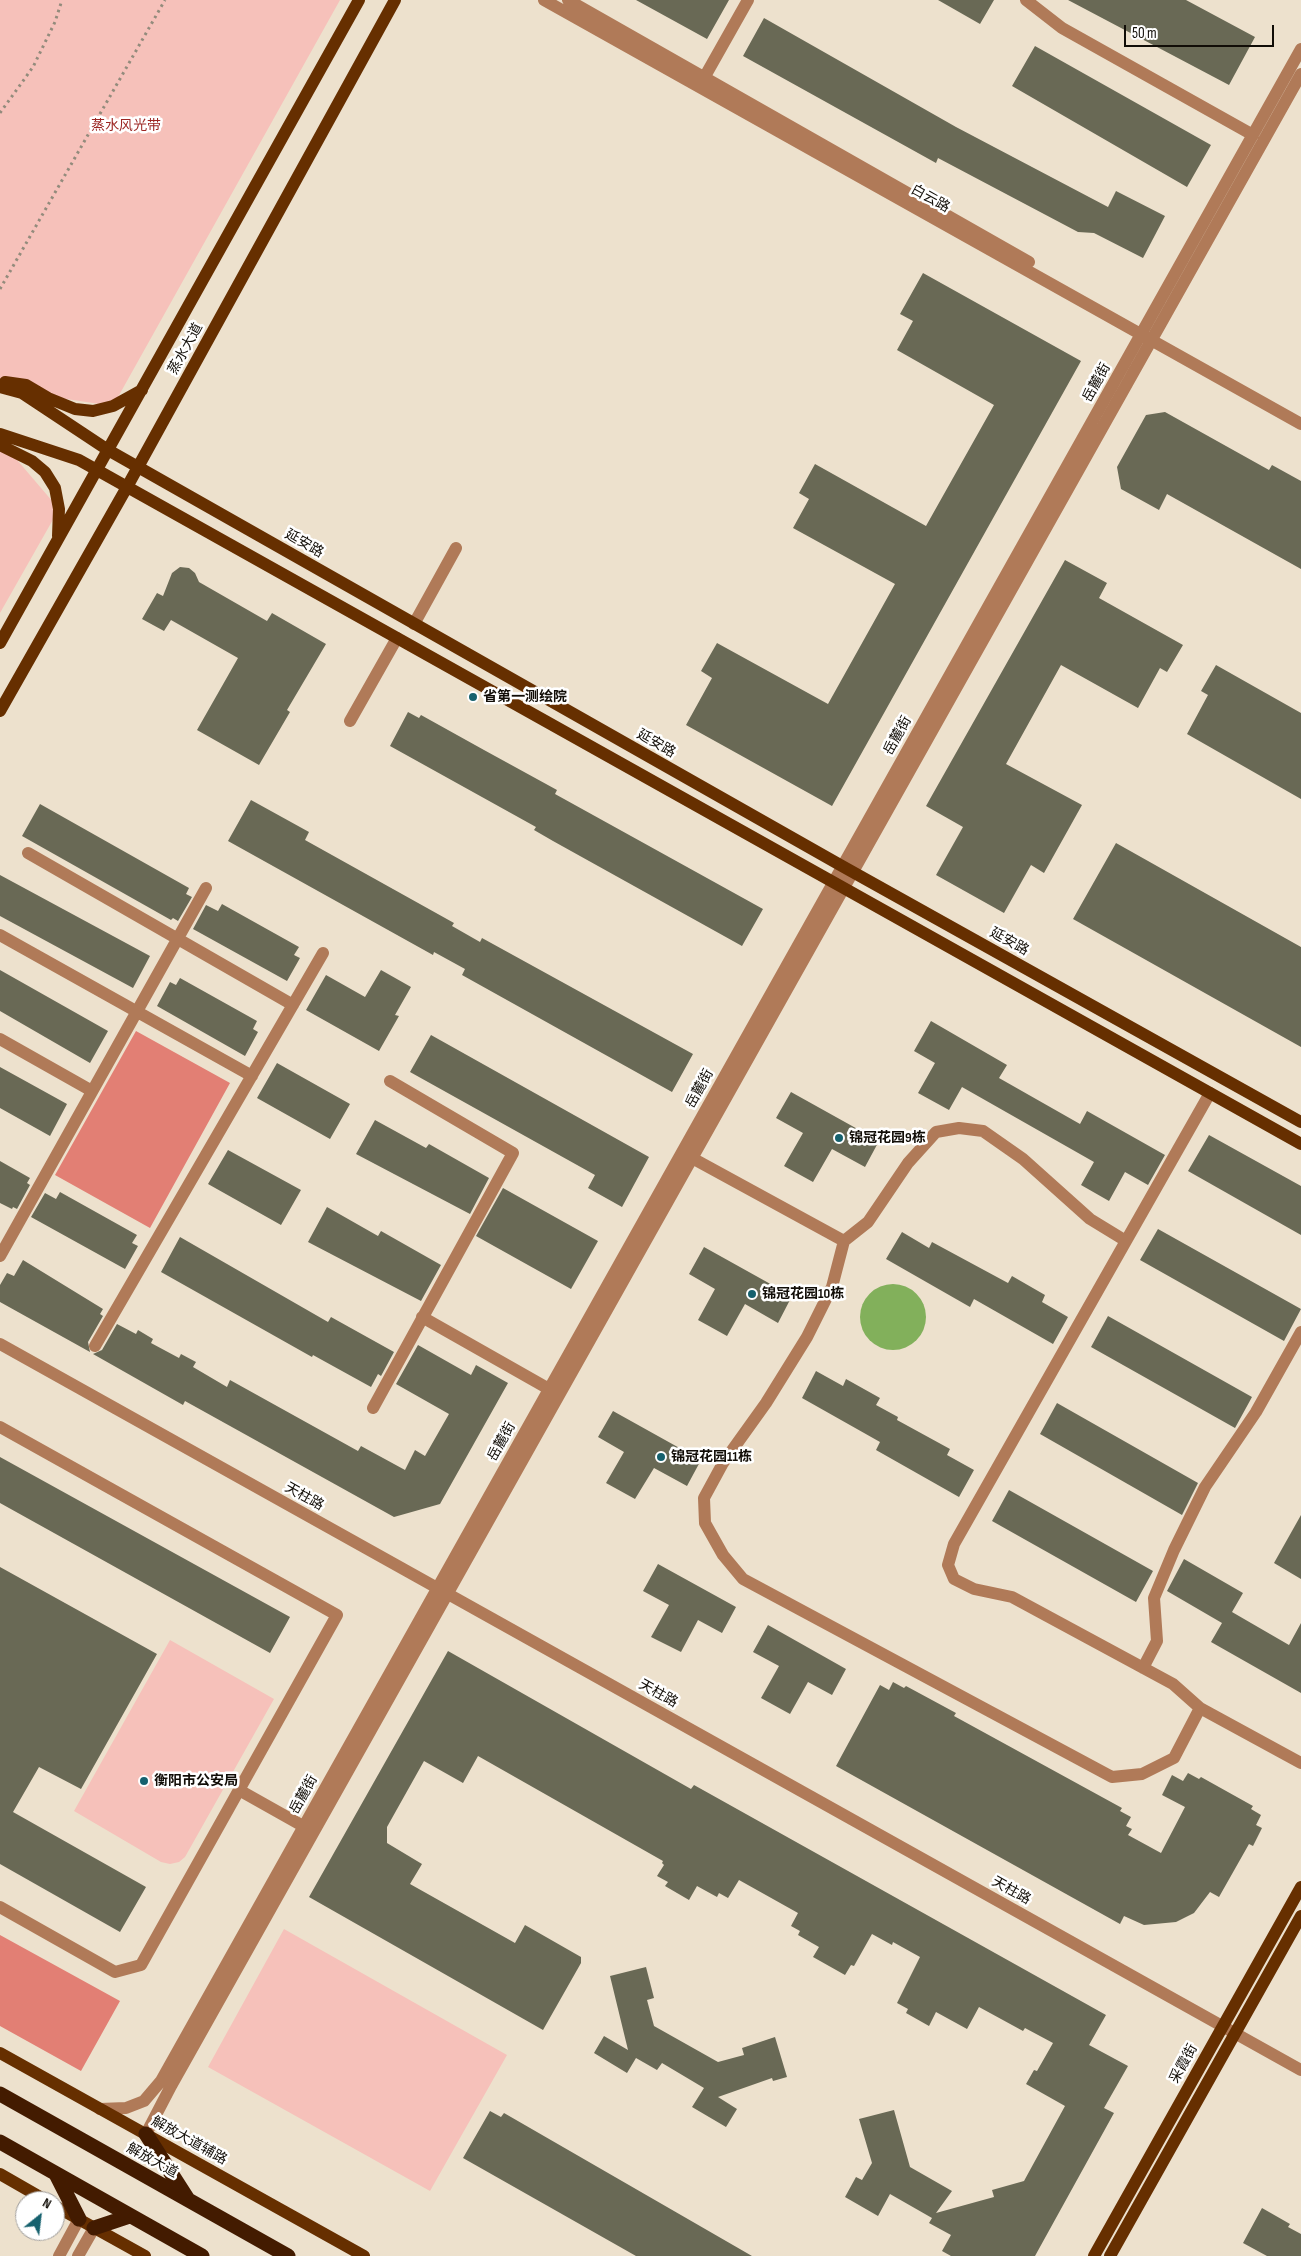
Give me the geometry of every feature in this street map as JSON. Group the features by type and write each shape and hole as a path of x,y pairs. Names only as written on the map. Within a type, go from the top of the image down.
{"highway":[{"name":"解放大道","path":"0,2094 288,2256"},
{"path":"146,2134 190,2201"},
{"path":"0,2142 202,2256"},
{"path":"56,2174 79,2219"},
{"path":"94,2228 130,2216"}],"main road":[{"name":"蒸水大道","path":"0,643 360,0"},
{"name":"蒸水大道","path":"0,711 138,468 395,0"},
{"path":"0,383 12,381 26,385 48,398 74,409 93,411 114,406 142,390"},
{"name":"延安路","path":"0,387 22,393 138,468 848,869 1301,1122"},
{"path":"0,434 79,460 1301,1144"},
{"path":"0,445 32,461 45,472 55,488 59,509 58,540"},
{"name":"采霞街","path":"1094,2256 1301,1887"},
{"path":"1110,2256 1301,1916"},
{"name":"解放大道辅路","path":"0,2053 364,2256"},
{"path":"0,2174 30,2191"},
{"path":"65,2211 145,2256"}],"street":[{"name":"白云路","path":"544,0 1148,334 1301,416"},
{"name":"白云路","path":"568,0 1301,424"},
{"path":"704,78 748,0"},
{"path":"1026,0 1062,28 1253,135"},
{"name":"岳麓街","path":"1148,334 1253,135 1301,49"},
{"name":"岳麓街","path":"146,2134 442,1591 549,1389 839,885 1148,334 1301,74"},
{"path":"414,624 456,548"},
{"path":"350,721 397,638"},
{"path":"28,853 293,1004"},
{"name":"岳麓街","path":"100,2109 126,2108 144,2101 161,2081 303,1826 442,1591 692,1158 839,885"},
{"path":"0,1256 206,888"},
{"path":"0,935 252,1076"},
{"path":"96,1346 323,953"},
{"path":"0,1039 92,1091"},
{"path":"373,1408 512,1153 390,1081"},
{"path":"1210,1093 954,1544 948,1565 954,1579 974,1589 1012,1597 1173,1684 1200,1708 1301,1763"},
{"path":"1126,1241 1090,1219 1023,1159 983,1131 959,1128 936,1132 908,1163 868,1222 844,1241 832,1287 807,1338 766,1403 723,1463 704,1498 705,1523 723,1555 743,1579 1112,1777 1142,1774 1174,1758 1200,1708"},
{"path":"692,1158 844,1241"},
{"path":"422,1317 549,1389"},
{"path":"1143,1668 1157,1641 1154,1598 1174,1550 1205,1487 1256,1412 1301,1332"},
{"name":"天柱路","path":"0,1344 1301,2070"},
{"path":"0,1427 337,1615 140,1965 115,1972 0,1907"},
{"path":"239,1790 303,1826"},
{"path":"59,2256 79,2219"},
{"path":"78,2256 94,2228"}],"path":[{"path":"0,113 33,67 55,22 62,0"},
{"path":"0,289 165,0"}],"green space":[{"name":"蒸水风光带","path":"0,0 340,0 113,406 0,389"},
{"path":"0,440 59,509 0,613"},
{"path":"170,1640 274,1699 185,1857 179,1862 170,1864 161,1862 74,1811"},
{"path":"284,1929 507,2055 430,2191 208,2067"}],"shaded area":[{"path":"136,1031 230,1083 150,1228 55,1175"},
{"path":"893,1284 906,1286 916,1294 924,1304 926,1317 924,1330 916,1340 906,1348 893,1350 880,1348 870,1340 862,1330 860,1317 862,1304 870,1294 880,1286"},
{"path":"0,1935 120,2001 81,2071 0,2026"}],"building":[{"path":"636,0 729,0 707,39"},
{"path":"938,0 994,0 980,24"},
{"path":"1068,0 1186,0 1255,37 1229,85"},
{"path":"764,18 956,127 1108,207 1116,191 1165,216 1143,258 1094,233 1078,232 938,158 936,163 743,56"},
{"path":"1035,46 1211,145 1187,187 1012,86"},
{"path":"923,273 1081,361 832,806 686,725 712,678 701,671 717,643 828,704 895,584 793,528 809,499 799,493 815,464 926,526 994,405 897,350 913,321 900,314"},
{"path":"1165,412 1269,470 1272,465 1301,481 1301,569 1167,494 1159,510 1121,489 1117,467 1146,415"},
{"path":"1065,560 1107,583 1099,598 1183,645 1167,672 1160,668 1138,708 1061,665 1006,764 1082,805 1044,873 1031,865 1004,913 936,875 963,827 926,806"},
{"path":"180,567 189,568 195,573 199,582 267,621 272,613 326,644 287,710 290,712 259,765 197,730 238,658 171,620 164,631 142,619 157,593 163,596 172,573"},
{"path":"1216,665 1301,713 1301,799 1187,734 1208,695 1201,691"},
{"path":"408,712 419,718 421,715 557,790 555,794 763,909 742,946 553,841 534,830 536,827 390,746"},
{"path":"251,800 309,832 305,840 454,923 452,926 480,942 482,938 693,1054 672,1092 462,975 465,969 434,952 433,955 228,841"},
{"path":"40,804 189,888 186,894 192,897 178,921 173,918 171,920 22,836"},
{"path":"1116,843 1301,947 1301,1047 1073,919"},
{"path":"0,875 150,956 133,988 0,916"},
{"path":"222,904 299,947 294,955 300,958 287,981 193,929 206,905 218,911"},
{"path":"0,970 108,1031 90,1063 0,1011"},
{"path":"381,970 411,987 395,1015 399,1016 379,1051 306,1010 326,975 365,997"},
{"path":"180,978 257,1021 253,1029 258,1032 245,1056 157,1006 170,982 176,985"},
{"path":"931,1021 1007,1065 999,1078 1080,1124 1087,1111 1165,1155 1148,1185 1125,1172 1109,1201 1081,1185 1094,1162 962,1087 949,1110 918,1093 935,1063 914,1051"},
{"path":"431,1035 649,1157 622,1207 588,1188 595,1175 410,1072"},
{"path":"277,1063 350,1104 330,1139 257,1098"},
{"path":"0,1067 67,1104 50,1136 0,1108"},
{"name":"锦冠花园9栋","path":"791,1092 879,1141 865,1167 832,1149 813,1182 784,1166 803,1133 776,1118"},
{"path":"375,1120 426,1148 429,1144 489,1178 470,1214 356,1154"},
{"path":"1209,1135 1301,1186 1301,1235 1188,1171"},
{"path":"228,1150 301,1190 281,1225 208,1184"},
{"path":"0,1161 30,1178 27,1183 30,1185 17,1209 13,1207 12,1209 0,1203"},
{"path":"503,1188 598,1241 571,1289 476,1236"},
{"path":"60,1192 137,1235 132,1243 138,1246 125,1269 31,1217 45,1193 56,1199"},
{"path":"327,1207 378,1236 381,1231 441,1265 421,1301 308,1242"},
{"path":"1158,1229 1301,1309 1284,1341 1140,1260"},
{"path":"902,1232 929,1248 932,1242 1008,1283 1012,1276 1045,1295 1042,1302 1068,1317 1053,1344 974,1299 970,1307 886,1259"},
{"path":"180,1237 328,1322 331,1317 394,1352 381,1376 378,1374 371,1387 313,1355 312,1357 161,1272"},
{"name":"锦冠花园10栋","path":"704,1247 792,1296 778,1323 745,1304 727,1336 698,1320 715,1289 689,1274"},
{"path":"23,1260 103,1309 100,1314 103,1316 88,1342 90,1352 0,1302 0,1285 7,1273 14,1276"},
{"path":"1108,1316 1252,1397 1235,1428 1091,1347"},
{"path":"117,1324 136,1334 138,1330 153,1339 151,1343 179,1358 181,1354 196,1362 193,1367 227,1387 230,1380 358,1451 361,1446 405,1470 415,1450 425,1456 449,1414 396,1384 418,1345 471,1375 476,1365 508,1383 440,1504 394,1517 185,1401 183,1405 93,1354 102,1350"},
{"path":"816,1371 843,1386 846,1379 880,1398 876,1405 898,1417 897,1420 950,1449 947,1455 974,1470 959,1497 876,1450 880,1442 802,1398"},
{"path":"1057,1403 1198,1483 1182,1515 1040,1434"},
{"name":"锦冠花园11栋","path":"613,1411 701,1460 687,1486 654,1468 635,1499 606,1483 624,1452 598,1437"},
{"path":"0,1457 290,1617 270,1653 0,1503"},
{"path":"1009,1490 1153,1571 1136,1602 992,1521"},
{"path":"1301,1515 1301,1579 1274,1563"},
{"path":"1184,1559 1243,1593 1232,1612 1289,1645 1301,1623 1301,1693 1211,1642 1222,1623 1167,1591"},
{"path":"658,1564 736,1607 722,1633 698,1620 681,1652 651,1637 669,1605 643,1591"},
{"path":"0,1567 157,1654 81,1789 39,1767 13,1812 146,1887 120,1932 0,1864"},
{"path":"768,1625 846,1669 832,1695 808,1682 790,1714 761,1698 779,1666 753,1652"},
{"path":"448,1651 691,1789 694,1785 1106,2015 1089,2045 1128,2066 1104,2108 1114,2113 1035,2256 951,2256 942,2251 951,2235 929,2223 932,2218 890,2194 878,2216 845,2197 856,2177 862,2180 872,2163 859,2119 894,2110 910,2167 952,2191 936,2213 994,2197 992,2190 1024,2181 1065,2106 1026,2084 1034,2070 1037,2071 1053,2043 1025,2028 1023,2031 979,2007 967,2029 936,2012 929,2026 906,2013 908,2009 897,2003 920,1957 893,1942 892,1945 872,1934 854,1966 851,1965 845,1975 813,1957 819,1947 798,1935 800,1931 791,1926 798,1913 739,1880 728,1898 719,1893 717,1897 697,1886 689,1900 665,1886 668,1882 657,1876 664,1865 663,1861 478,1756 463,1783 424,1761 387,1827 387,1843 422,1864 410,1884 515,1943 525,1925 581,1957 581,1963 543,2030 309,1897"},
{"path":"893,1682 904,1688 906,1686 956,1713 954,1716 1122,1808 1120,1811 1131,1817 1126,1826 1132,1829 1128,1835 1161,1853 1185,1807 1162,1795 1172,1775 1183,1781 1188,1773 1199,1779 1201,1777 1253,1806 1251,1809 1261,1815 1256,1825 1262,1828 1253,1846 1249,1844 1219,1897 1210,1892 1194,1913 1176,1922 1144,1925 1124,1916 1120,1924 836,1766 880,1685 889,1690"},
{"path":"646,1967 654,1998 647,2000 654,2026 718,2062 744,2055 742,2048 775,2037 787,2077 773,2081 772,2078 718,2097 737,2109 726,2127 692,2107 704,2088 662,2063 657,2070 636,2058 627,2073 594,2053 604,2036 628,2050 610,1976"},
{"path":"490,2111 501,2117 504,2113 752,2256 636,2256 463,2158"},
{"path":"1262,2208 1290,2224 1288,2227 1301,2234 1301,2256 1267,2256 1243,2243"}],"place":[{"name":"省第一测绘院","path":"473,697"},
{"name":"锦冠花园9栋","path":"839,1138"},
{"name":"锦冠花园10栋","path":"752,1294"},
{"name":"锦冠花园11栋","path":"661,1457"},
{"name":"衡阳市公安局","path":"144,1781"}]}
